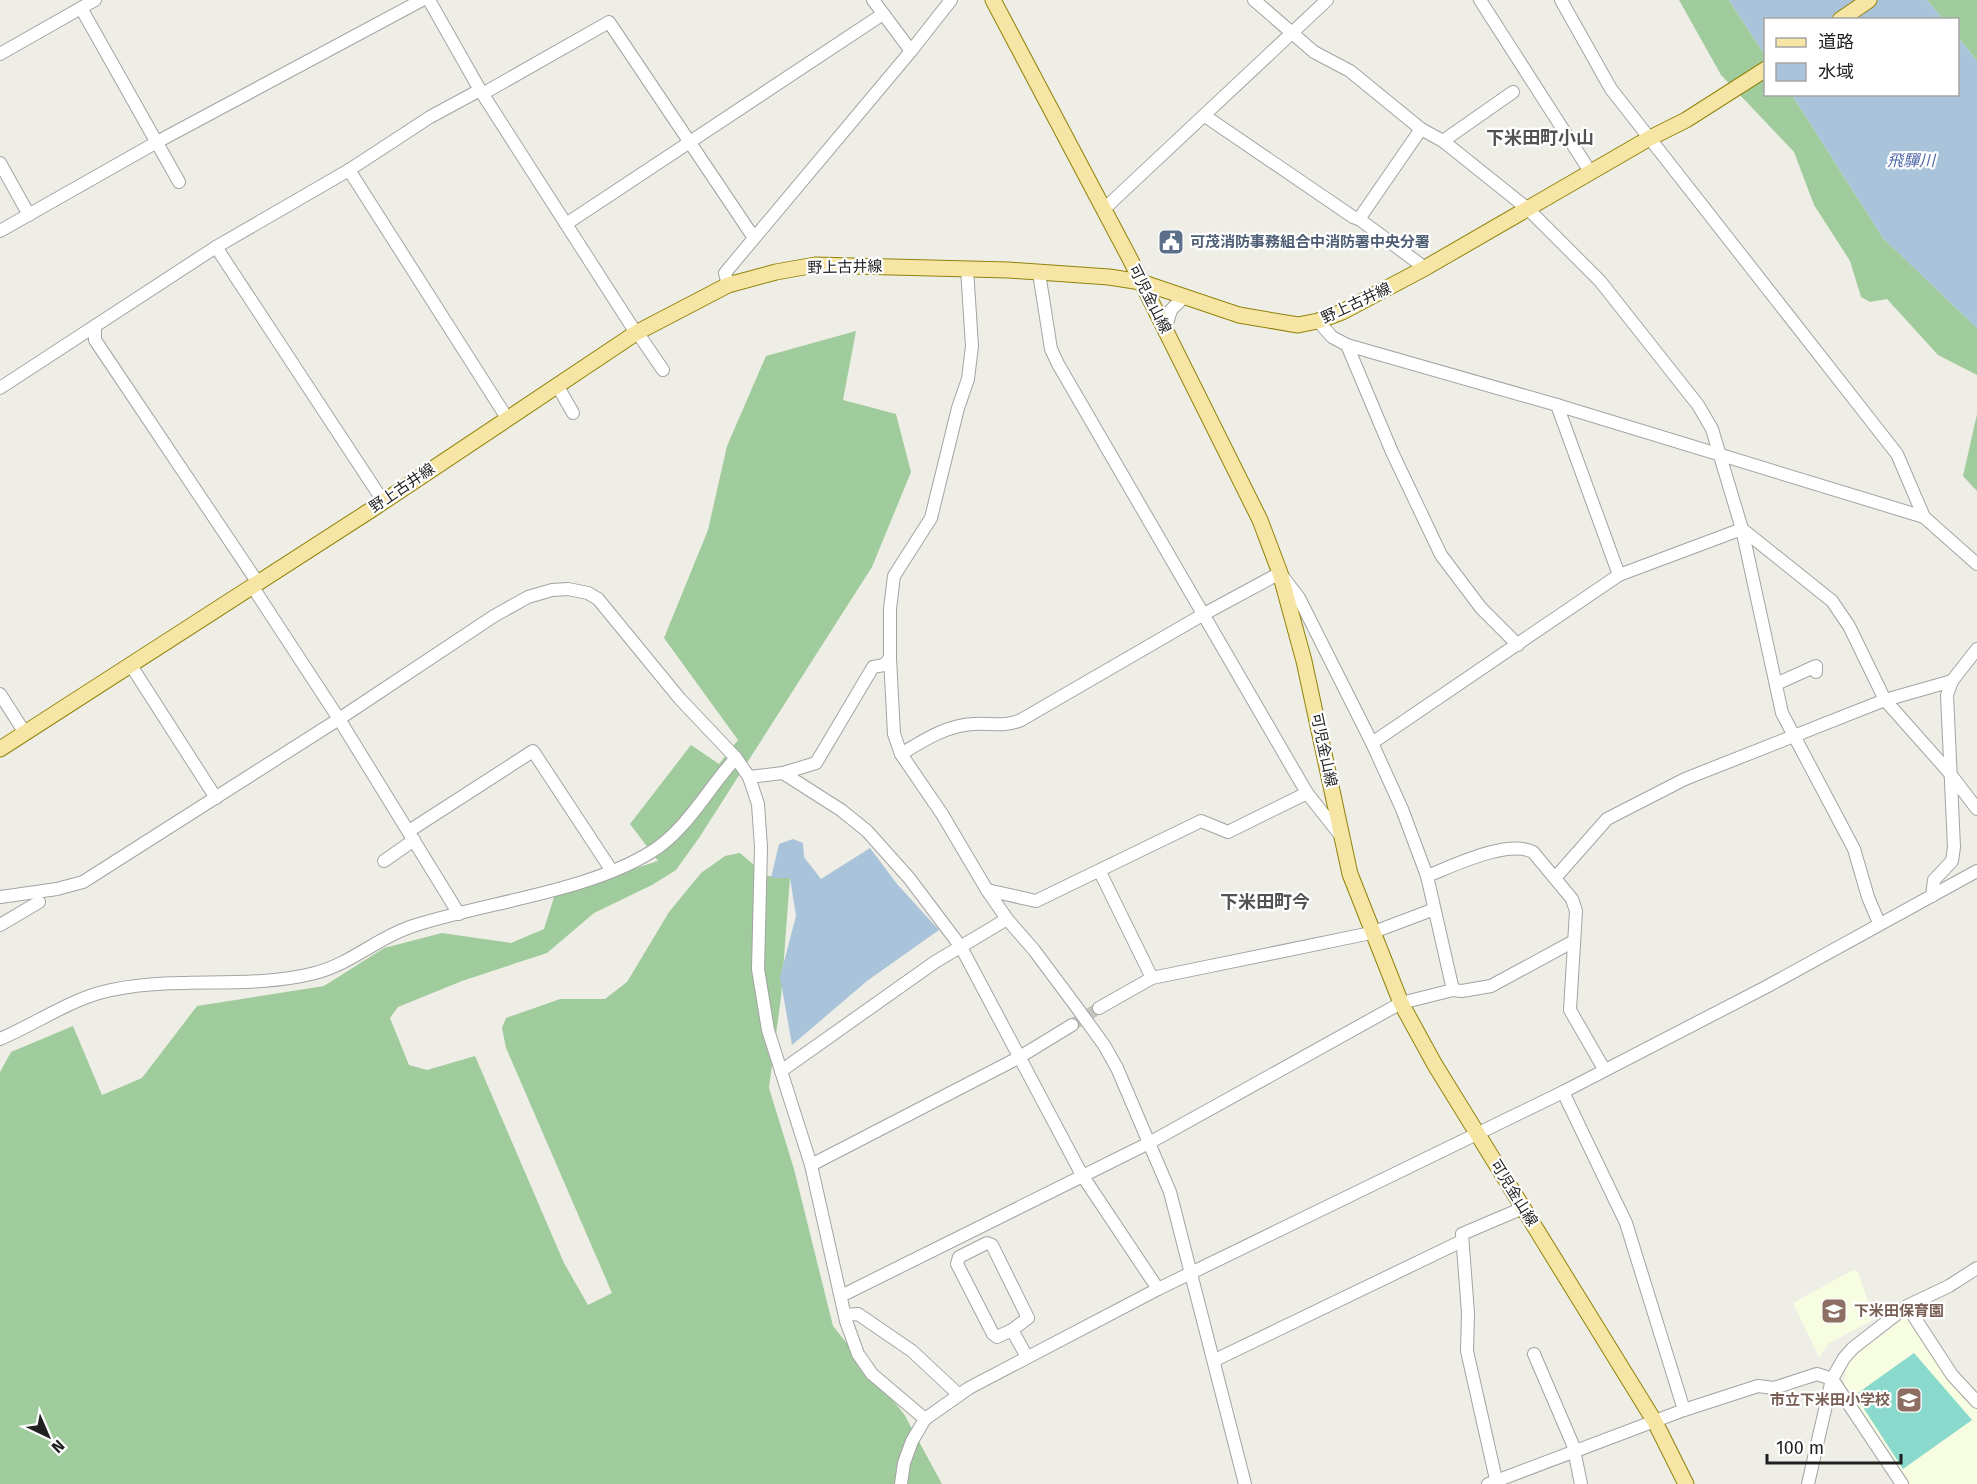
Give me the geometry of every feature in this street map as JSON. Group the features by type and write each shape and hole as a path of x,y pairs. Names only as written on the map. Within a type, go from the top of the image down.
{"main road":[{"name":"可児金山線","path":"993,0 1142,282 1260,520 1280,573 1304,661 1350,874 1371,933 1401,1003 1478,1134 1655,1422 1686,1484"},
{"path":"1843,18 1869,0"},
{"name":"野上古井線","path":"0,748 383,501 636,332 728,285 776,272 815,266 1039,273 1142,282 1239,315 1292,324 1318,321 1342,312 1425,268 1648,139 1686,120 1761,72"}],"street":[{"path":"0,54 95,0"},
{"path":"0,231 157,142 422,0"},
{"path":"429,0 482,92 636,332 663,370"},
{"path":"873,0 911,51"},
{"path":"728,285 725,273 951,0"},
{"path":"1254,0 1290,34 1314,52 1350,71 1420,129 1443,141 1528,209 1600,281 1698,405 1712,429 1742,529 1782,713 1854,849 1868,897 1879,923"},
{"path":"1103,210 1205,116 1258,62 1327,0"},
{"path":"1480,0 1591,173"},
{"path":"1561,0 1598,70 1648,139 1897,454 1924,517"},
{"path":"81,8 179,182"},
{"path":"566,224 883,14"},
{"path":"0,388 216,247 349,170 430,117 482,92 609,22 687,142 754,238"},
{"path":"1443,141 1514,92"},
{"path":"1205,116 1359,219 1425,268"},
{"path":"1359,219 1420,129"},
{"path":"0,163 29,215"},
{"path":"349,170 507,418"},
{"path":"216,247 383,501"},
{"path":"967,269 972,346 968,379 958,408 931,519 894,576 890,609 894,734 901,754 942,814 1006,919 1034,950 1104,1045 1170,1192 1245,1484"},
{"path":"1039,273 1051,349 1058,364 1307,793 1343,840"},
{"path":"1166,330 1171,310 1185,296"},
{"path":"1318,321 1332,337 1347,345 1557,405 1720,457 1924,517 1977,564"},
{"path":"95,326 95,340 255,584 459,914"},
{"path":"1347,345 1392,452 1442,555 1481,608 1518,645"},
{"path":"557,385 573,413"},
{"path":"1557,405 1619,575"},
{"path":"1372,743 1619,575 1742,529"},
{"path":"1742,529 1832,601 1849,626 1886,700 1948,771 1977,809"},
{"path":"901,754 931,736 955,726 1010,725 1021,720 1204,614 1280,573 1299,598 1372,743 1402,809 1427,876 1432,910 1453,990"},
{"path":"0,897 57,889 83,882 339,719 494,616 528,597 552,590 568,589 588,593 598,599 680,699 736,758 749,777 758,804 761,847 758,969 768,1030 811,1164 845,1315 858,1354 872,1374 926,1419"},
{"path":"1932,896 1934,880 1952,861 1953,854 1954,826 1948,771 1947,695 1952,681 1977,649"},
{"path":"749,777 783,773 816,763 873,667 884,665 890,658"},
{"path":"130,664 216,798"},
{"path":"1776,684 1816,666 1816,672"},
{"path":"1555,878 1607,819 1684,779 1886,700 1952,681"},
{"path":"0,694 25,733"},
{"path":"384,861 411,835 533,751 612,871"},
{"path":"0,1039 98,993 134,987 210,982 262,982 314,974 343,963 373,944 412,926 612,871 652,852 686,822 715,781 736,758"},
{"path":"783,773 841,810 867,831 909,878 961,947 1082,1175 1158,1289"},
{"path":"987,890 1036,901 1100,872 1201,821 1228,832 1307,793"},
{"path":"1427,876 1484,854 1524,848 1533,852 1572,899 1576,911 1570,1010 1604,1069"},
{"path":"902,1484 904,1463 912,1441 926,1419 958,1394 1158,1289 1563,1092 1766,987 1977,871"},
{"path":"1100,872 1152,978"},
{"path":"0,925 39,902"},
{"path":"1099,1008 1152,978 1371,933 1432,910"},
{"path":"781,1071 961,947 1006,919"},
{"path":"841,1296 1149,1143 1401,1003 1453,990 1462,992 1491,986 1575,941"},
{"path":"811,1164 1018,1058 1072,1024"},
{"path":"1563,1092 1626,1223 1684,1410"},
{"path":"1523,1208 1462,1234 1468,1313 1467,1352 1494,1483 1684,1410 1758,1386 1774,1388 1817,1374 1832,1379 1902,1484"},
{"path":"1215,1360 1462,1241"},
{"path":"987,1243 992,1245 1028,1318 1012,1330 997,1336 993,1334 957,1264 959,1257 987,1243"},
{"path":"1808,1484 1832,1379 1853,1348 1907,1306 1949,1286 1977,1268"},
{"path":"1907,1306 1952,1375 1977,1402"},
{"path":"845,1315 858,1314 912,1351 958,1394"},
{"path":"1012,1330 1027,1357"},
{"path":"1534,1354 1573,1445 1581,1484"}],"shaded area":[{"name":"下米田保育園","path":"1853,1270 1858,1272 1874,1319 1828,1344 1819,1357 1793,1303"},
{"name":"市立下米田小学校","path":"1908,1316 1936,1362 1977,1409 1977,1484 1906,1484 1843,1392 1847,1361"},
{"path":"1914,1353 1972,1420 1903,1469 1855,1395"}],"green space":[{"path":"1679,0 1729,0 1764,53 1764,96 1793,96 1883,238 1977,328 1977,375 1938,355 1887,299 1870,302 1861,297 1850,261 1814,205 1794,152 1721,75"},
{"path":"1927,0 1977,0 1977,61 1959,38 1959,18 1942,18"},
{"path":"856,331 843,400 896,414 911,472 872,567 699,838 676,870 652,885 594,913 547,953 462,981 398,1007 390,1018 409,1065 427,1070 475,1056 564,1263 588,1305 612,1293 506,1048 502,1028 506,1018 560,999 605,999 627,982 669,912 701,873 725,856 740,853 767,876 790,878 781,997 769,1088 794,1169 833,1326 904,1414 942,1484 0,1484 0,1072 11,1052 73,1026 102,1095 142,1078 197,1006 324,986 384,948 442,933 511,943 544,929 555,894 658,861 630,824 691,745 719,764 738,740 664,638 708,530 727,446 766,356"},
{"path":"1977,414 1977,491 1963,476"}],"water":[{"path":"1729,0 1927,0 1942,18 1764,18 1764,53"},
{"name":"飛驒川","path":"1959,38 1977,61 1977,328 1883,238 1793,96 1959,96"},
{"path":"793,839 803,843 804,857 821,879 870,848 897,884 939,930 867,981 792,1045 780,977 796,916 790,878 771,878 779,844"}],"tunnel":[{"path":"1072,1025 1099,1008"}],"place":[{"name":"可茂消防事務組合中消防署中央分署","path":"1171,242"},
{"name":"下米田保育園","path":"1834,1311"},
{"name":"市立下米田小学校","path":"1909,1400"}],"district":[{"name":"下米田町小山","path":"1540,138"},
{"name":"下米田町今","path":"1265,902"}]}
